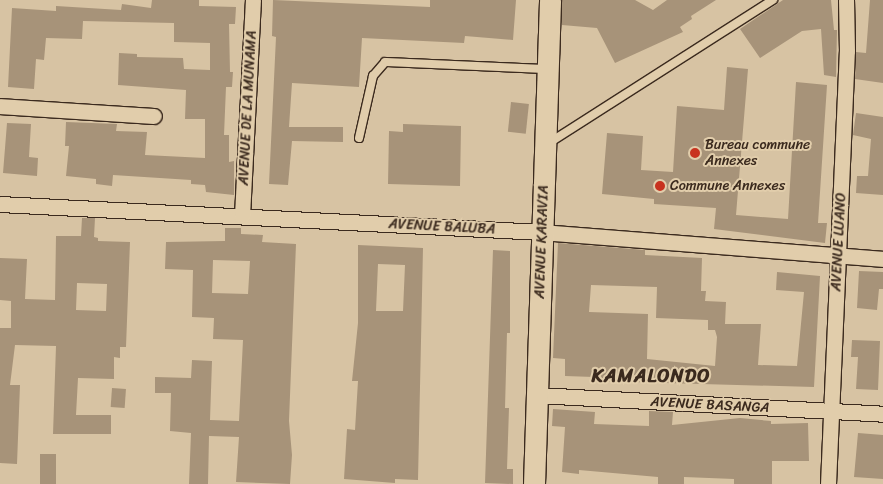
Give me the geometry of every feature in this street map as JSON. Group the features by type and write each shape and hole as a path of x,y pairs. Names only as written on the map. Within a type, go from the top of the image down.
{"street":[{"name":"AVENUE DE LA MUNAMA","path":"242,216 253,0"},
{"name":"AVENUE KARAVIA","path":"534,484 550,0"},
{"name":"AVENUE LUANO","path":"828,484 830,411 839,257 846,0"},
{"path":"0,106 154,116"},
{"name":"AVENUE BALUBA","path":"0,204 542,232 883,259"},
{"name":"AVENUE BASANGA","path":"537,395 883,414"}],"lane":[{"path":"546,145 773,0"},
{"path":"359,138 373,76 385,62 548,70"}],"building":[{"path":"152,0 199,0 199,6 236,7 235,24 229,24 230,72 233,72 232,87 226,87 224,135 229,135 229,162 234,161 234,195 206,192 205,185 191,184 191,180 113,175 112,186 96,184 96,179 66,176 69,146 65,146 66,122 117,124 116,131 147,132 145,155 205,158 205,119 185,119 186,90 118,85 119,53 137,54 137,57 183,58 184,69 210,70 210,43 174,42 174,23 83,21 82,39 46,38 44,60 36,59 34,89 8,87 12,8 56,11 56,6 121,10 122,4 151,8"},
{"path":"273,0 430,7 430,0 516,0 513,40 465,36 464,43 362,38 359,87 292,83 289,127 343,127 343,142 292,141 288,185 269,184 276,37 272,36"},
{"path":"562,0 635,0 653,10 667,0 716,0 691,16 692,19 680,27 683,32 615,63 597,28 562,25"},
{"path":"783,0 831,0 834,30 837,30 836,77 824,75 821,29 802,31 760,58 740,29"},
{"path":"870,0 883,0 883,83 855,79 856,52 866,53"},
{"path":"727,67 748,69 736,215 788,219 796,82 827,85 818,223 827,223 825,243 714,229 716,208 654,204 654,199 602,194 607,133 643,136 641,170 673,172 677,106 724,110"},
{"path":"511,102 529,104 526,134 508,132"},
{"path":"856,113 883,117 883,195 856,193 857,176 868,176 871,139 853,135"},
{"path":"7,123 31,124 29,157 38,158 37,176 3,173"},
{"path":"403,124 461,126 460,186 388,184 389,131 403,132"},
{"path":"82,218 95,218 94,237 98,238 98,241 130,242 126,347 120,347 120,358 114,357 114,379 78,378 76,415 111,415 111,434 53,434 56,346 15,345 10,385 20,385 17,464 0,463 0,328 11,328 11,301 0,300 0,258 27,259 25,299 55,300 56,236 81,236","holes":["77,283 107,284 106,311 76,310"]},
{"path":"225,228 241,228 241,234 263,235 262,242 296,244 289,421 292,455 290,484 236,482 239,437 209,436 208,484 189,484 191,433 170,431 171,393 155,393 155,377 191,378 192,360 212,361 210,420 239,421 243,340 213,339 214,318 192,317 193,270 165,269 166,242 225,241","holes":["213,260 250,261 248,294 212,293"]},
{"path":"558,243 645,250 645,255 702,258 701,291 706,291 705,301 726,302 725,324 761,324 758,365 797,366 804,292 776,290 777,272 820,276 814,387 594,381 594,377 565,376 565,359 553,358","holes":["591,285 657,287 656,318 708,320 708,330 715,330 717,337 715,366 647,359 648,314 589,312"]},
{"path":"358,245 423,248 418,480 395,479 395,483 344,479 347,429 355,430 358,381 352,381 358,323","holes":["378,264 405,265 403,311 376,311"]},
{"path":"493,250 510,251 510,333 507,333 505,408 509,408 507,469 513,469 513,484 485,483"},
{"path":"859,271 883,272 883,289 879,289 877,310 857,308"},
{"path":"852,340 880,341 878,390 856,389 858,357 851,357"},
{"path":"112,388 126,389 125,408 111,407"},
{"path":"553,409 595,412 594,424 649,426 649,411 673,412 672,425 740,418 771,421 771,424 808,423 809,461 772,461 772,484 734,484 734,479 684,477 684,484 658,484 658,477 579,470 579,474 562,472 565,427 552,426"},
{"path":"858,433 883,435 883,479 854,477"},
{"path":"40,454 56,454 56,484 40,484"}],"place":[{"name":"Bureau commune Annexes","path":"695,153"},
{"name":"Commune Annexes","path":"660,186"}],"district":[{"name":"KAMALONDO","path":"651,376"}]}
